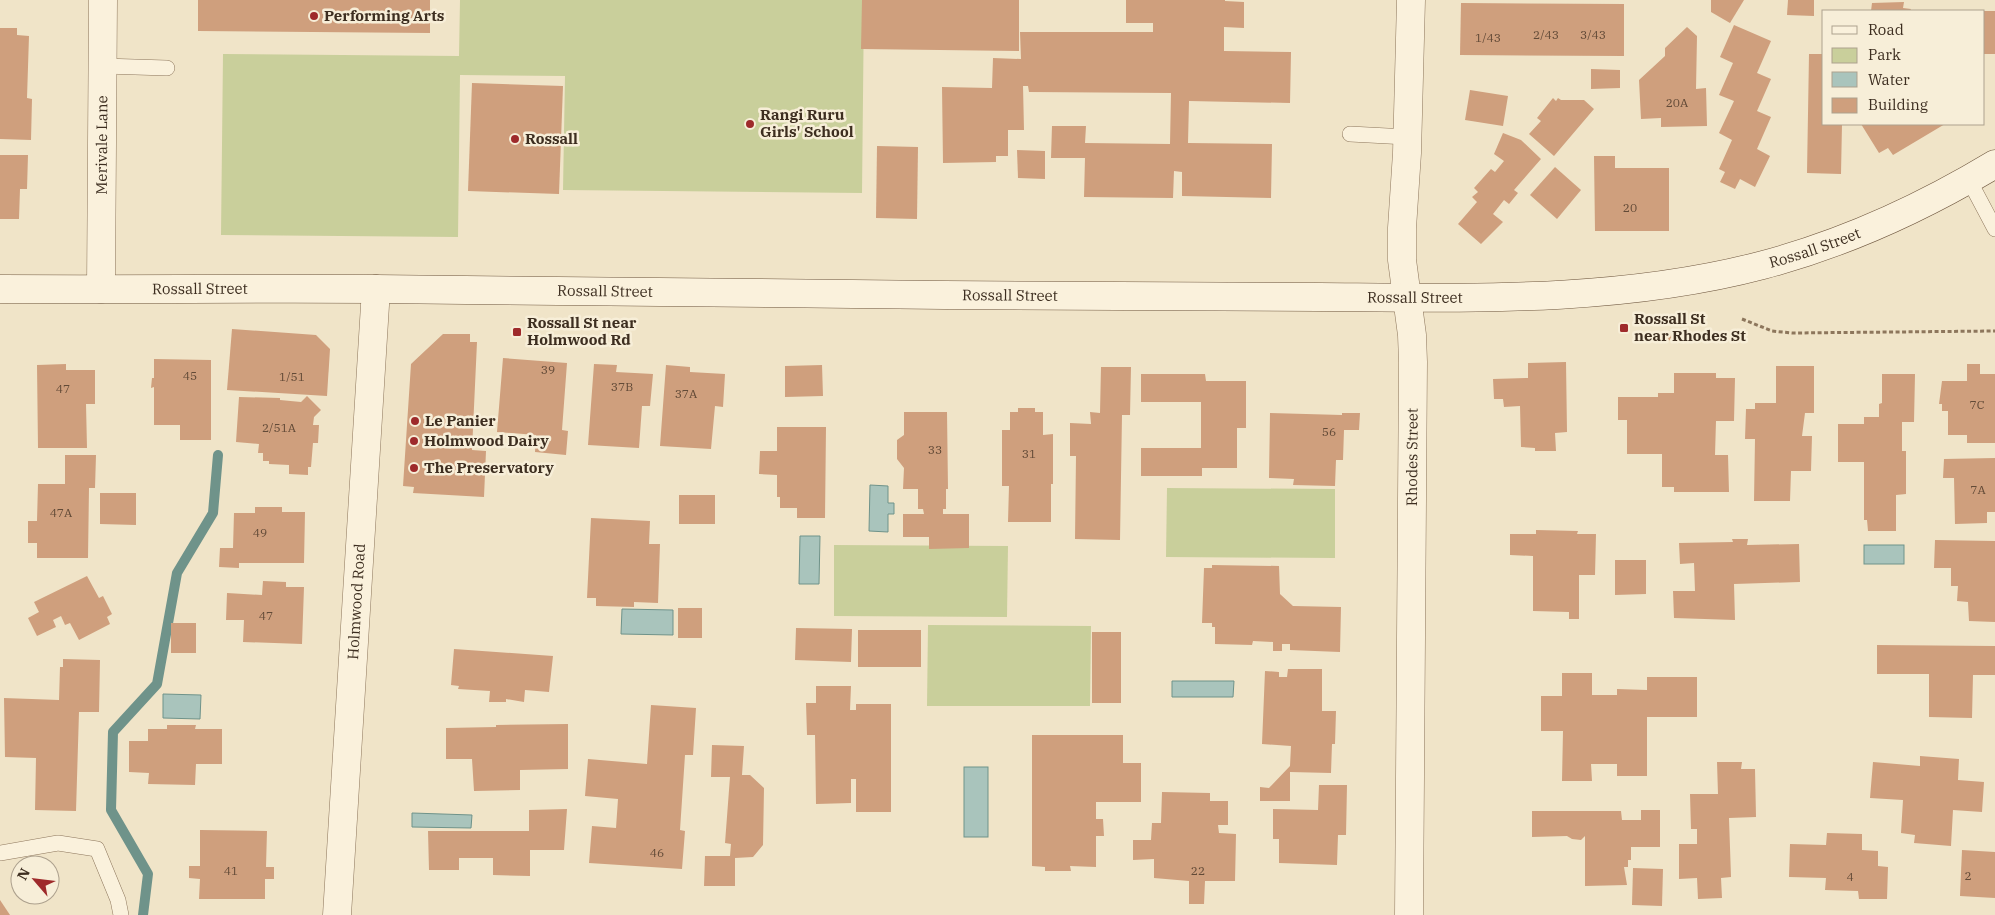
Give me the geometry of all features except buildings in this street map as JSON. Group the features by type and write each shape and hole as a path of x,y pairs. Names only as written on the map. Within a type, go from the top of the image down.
{"main road":[{"name":"Merivale Lane","path":"101,290 103,0"},
{"name":"Rhodes Street","path":"1409,915 1413,362 1412,335 1402,260 1402,228 1411,0"},
{"name":"Rossall Street","path":"0,289 376,289 862,295 1406,298 1554,295 1654,286 1699,279 1760,266 1801,254 1858,234 1903,215 1995,164"},
{"name":"Holmwood Road","path":"337,915 376,289"}],"lane":[{"path":"103,66 167,68"},
{"path":"1350,134 1407,137"},
{"path":"1969,180 1995,229"},
{"path":"0,853 58,843 97,849 118,900 121,915"}],"path":[{"path":"1742,319 1772,331 1792,333 1995,331"}],"green space":[{"path":"460,0 864,0 862,193 563,190 565,76 460,75 458,237 221,235 223,54 459,56"},
{"path":"1167,488 1335,489 1335,558 1166,557"},
{"path":"834,545 1008,546 1007,617 834,616"},
{"path":"928,625 1091,626 1090,706 927,706"}],"water":[{"path":"870,485 888,486 888,503 894,503 894,514 888,514 888,532 869,531"},
{"path":"800,536 820,536 819,584 799,584"},
{"path":"1864,545 1904,545 1904,564 1864,564"},
{"path":"622,609 673,610 673,635 621,634"},
{"path":"1172,681 1234,681 1233,697 1172,697"},
{"path":"163,694 201,695 200,719 163,718"},
{"path":"964,767 988,767 988,837 964,837"},
{"path":"412,813 472,815 471,828 412,827"}],"waterway":[{"path":"143,915 148,874 111,810 113,732 157,684 177,573 213,513 218,455"}],"place":[{"name":"Performing Arts","path":"314,16"},
{"name":"Rangi Ruru Girls' School","path":"750,124"},
{"name":"Rossall","path":"515,139"},
{"name":"Rossall St near Rhodes St","path":"1624,328"},
{"name":"Rossall St near Holmwood Rd","path":"517,332"},
{"name":"Le Panier","path":"415,421"},
{"name":"Holmwood Dairy","path":"414,441"},
{"name":"The Preservatory","path":"414,468"}]}
